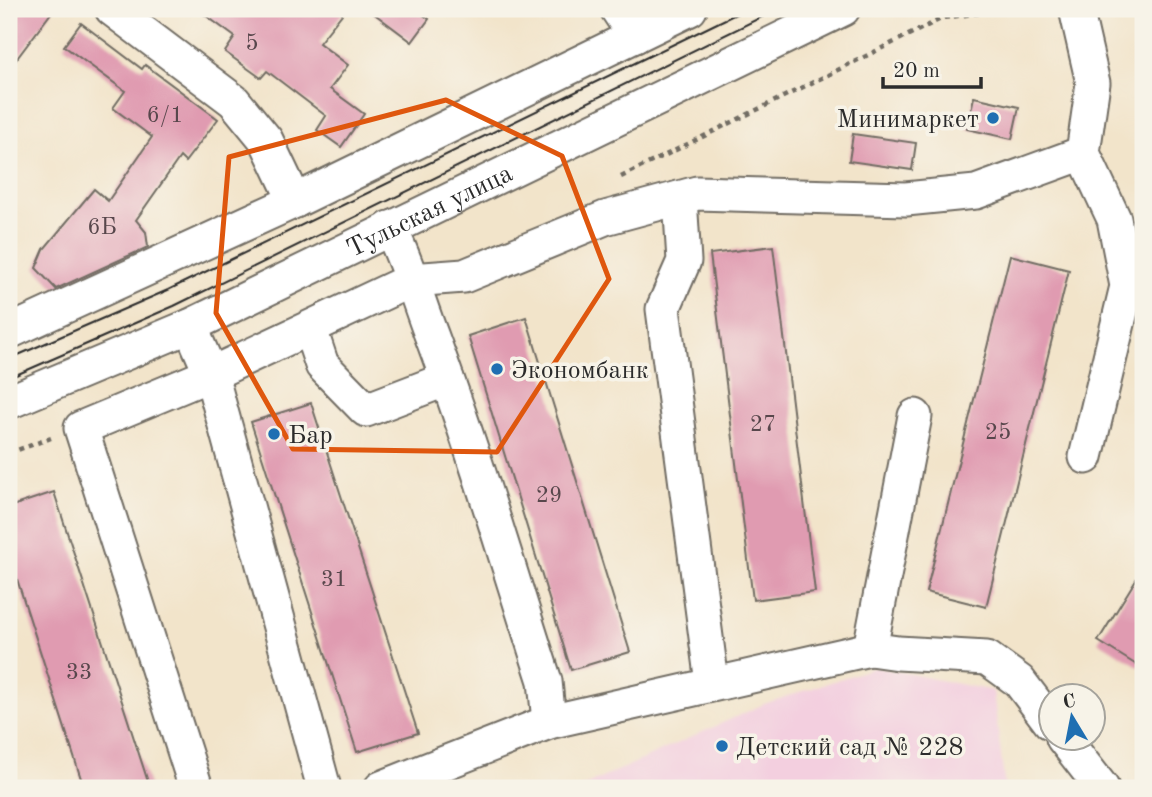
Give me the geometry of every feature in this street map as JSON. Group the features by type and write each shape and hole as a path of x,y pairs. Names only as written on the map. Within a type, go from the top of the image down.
{"street":[{"path":"112,9 234,101 266,140 295,201"},
{"path":"9,332 295,201 626,22 690,9"},
{"name":"Тульская улица","path":"9,402 190,326 843,9"},
{"path":"1076,9 1093,83 1083,152 1114,219 1127,286 1086,457"},
{"path":"196,788 81,428 211,374 411,280 464,276 606,218 697,193 906,199 976,192 1083,152"},
{"path":"680,198 684,261 663,309 712,683"},
{"path":"390,228 405,257 447,379 545,681 549,722"},
{"path":"190,326 211,374 324,788"},
{"path":"310,329 322,365 366,410 447,379"},
{"path":"870,649 915,416"},
{"path":"381,788 549,722 870,649 987,658 1019,681 1036,703"},
{"path":"1074,752 1102,788"}],"path":[{"path":"620,177 943,18 1009,9"},
{"path":"9,453 81,428"}],"highlighted area":[{"path":"446,100 562,156 609,279 497,452 293,449 216,313 229,157"}],"shaded area":[{"path":"876,667 993,691 1005,788 580,788 764,704"}],"building":[{"path":"9,9 54,9 9,69"},
{"path":"197,9 346,9 319,43 348,65 330,89 364,114 341,147 317,130 326,116 267,71 261,78 225,52 235,37"},
{"path":"368,9 415,9 429,19 412,42"},
{"path":"81,23 142,69 145,65 218,119 185,162 180,157 136,220 146,232 148,247 56,289 36,268 44,249 94,189 108,201 152,137 113,108 125,91 64,46"},
{"name":"Минимаркет","path":"974,97 1019,107 1012,139 967,129"},
{"path":"853,134 916,143 912,170 849,161"},
{"path":"773,246 815,592 753,600 710,254"},
{"path":"1010,255 1069,270 986,607 926,592"},
{"path":"526,317 630,652 571,670 468,336"},
{"path":"311,403 418,733 357,752 251,422"},
{"path":"54,492 150,788 84,788 9,554 9,507"},
{"path":"1143,568 1143,669 1098,641"}],"tram line":[{"path":"9,359 168,290 746,9"},
{"path":"9,378 174,306 778,9"}],"place":[{"name":"Минимаркет","path":"993,118"},
{"name":"Экономбанк","path":"497,369"},
{"name":"Бар","path":"274,434"},
{"name":"Детский сад № 228","path":"722,746"}]}
